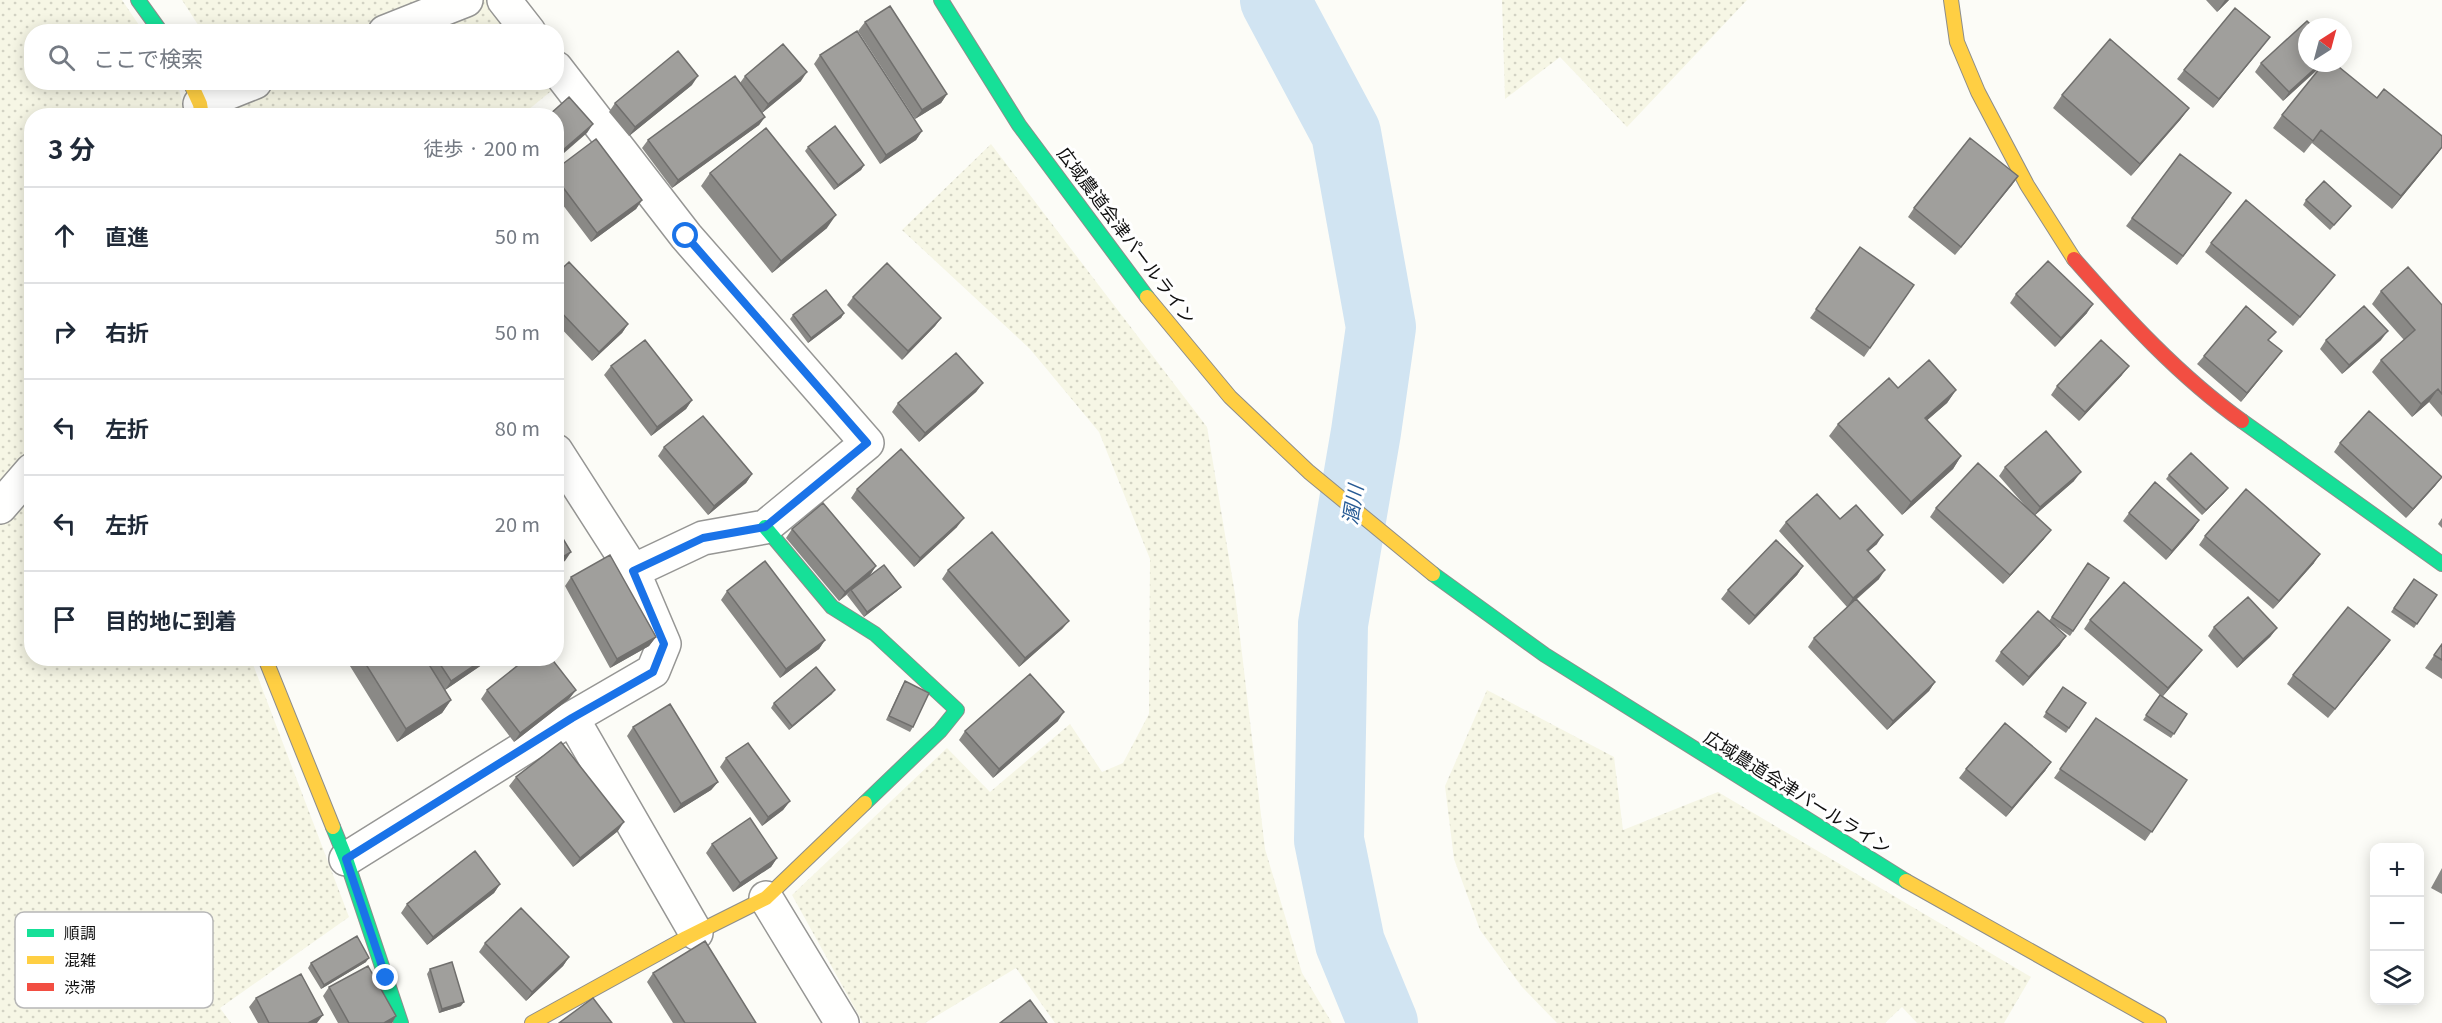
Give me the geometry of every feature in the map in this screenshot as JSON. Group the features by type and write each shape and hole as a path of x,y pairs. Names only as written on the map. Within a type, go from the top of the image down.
{"street":[{"path":"138,0 155,24"},
{"path":"405,24 466,0"},
{"path":"504,0 523,24"},
{"name":"広域農道会津パールライン","path":"941,0 1019,124 1157,309 1230,397 1309,472 1430,572 1545,655 1911,884 2159,1023"},
{"path":"1952,0 1957,42 1978,92 2027,185 2074,259 2130,322 2207,396 2442,564"},
{"path":"564,78 686,236 867,443 765,527 703,538 633,571"},
{"path":"197,101 231,90"},
{"path":"346,859 572,718 653,672 664,644 633,571 564,463"},
{"path":"0,507 24,479"},
{"path":"532,1023 696,933 766,898 940,731 957,710 875,634 832,607 765,527"},
{"path":"268,666 346,859 401,1023"},
{"path":"572,718 696,933"},
{"path":"766,898 842,1023"}],"green space":[{"path":"0,0 122,0 138,24 24,24 24,90 179,90 183,108 24,108 24,666 254,666 349,917 220,1008 231,1023 0,1023"},
{"path":"182,0 491,0 509,24 197,24"},
{"path":"1502,0 1747,0 1627,127 1560,57 1505,99"},
{"path":"227,90 552,90 530,108 235,108"},
{"path":"991,144 1207,427 1235,594 1265,849 1302,973 1332,1023 1055,1023 1016,968 925,1023 863,1023 792,895 947,748 990,792 1070,724 1102,772 1123,763 1149,714 1150,559 1099,432 1030,349 902,230"},
{"path":"1487,690 1614,757 1623,830 1718,792 2031,977 2004,1023 1917,1023 1902,1007 1885,1023 1557,1023 1522,987 1480,930 1454,859 1445,786"}],"building":[{"path":"890,6 947,94 922,110 865,22"},
{"path":"2235,8 2270,37 2219,99 2184,70"},
{"path":"2298,29 2298,72 2311,72 2289,92 2261,63"},
{"path":"857,31 922,131 886,155 820,55"},
{"path":"2110,39 2189,108 2140,164 2062,95"},
{"path":"783,44 807,72 768,104 745,76"},
{"path":"678,51 698,76 635,127 615,103"},
{"path":"2317,72 2345,72 2377,98 2384,89 2442,136 2442,147 2401,196 2321,130 2313,141 2282,115"},
{"path":"735,76 765,117 678,180 648,140"},
{"path":"569,97 593,124 564,149 564,108 557,108"},
{"path":"835,126 864,165 838,185 808,147"},
{"path":"766,128 836,215 781,261 710,173"},
{"path":"1970,138 2018,176 1961,247 1914,208"},
{"path":"596,139 642,200 597,233 564,189 564,163"},
{"path":"2180,154 2231,193 2183,256 2132,218"},
{"path":"2324,181 2351,206 2334,225 2306,200"},
{"path":"2246,200 2335,275 2300,317 2211,243"},
{"path":"1860,247 1914,285 1870,348 1816,309"},
{"path":"2048,261 2093,304 2061,338 2016,294"},
{"path":"569,262 628,324 599,352 564,315 564,267"},
{"path":"887,263 941,318 908,351 853,297"},
{"path":"2408,267 2442,305 2442,394 2438,389 2421,404 2381,360 2415,330 2381,291"},
{"path":"826,290 844,313 811,338 793,315"},
{"path":"2246,306 2276,332 2268,340 2282,351 2247,393 2204,356"},
{"path":"2364,306 2388,331 2349,365 2326,340"},
{"path":"645,340 692,400 657,427 611,366"},
{"path":"2101,340 2129,366 2085,412 2057,386"},
{"path":"956,353 983,383 925,433 898,403"},
{"path":"1929,360 1956,390 1925,418 1961,456 1911,502 1838,424 1889,378 1898,388"},
{"path":"2369,411 2442,477 2413,509 2340,443"},
{"path":"703,416 752,474 714,506 664,447"},
{"path":"2046,431 2081,472 2040,507 2005,467"},
{"path":"901,449 964,518 920,558 857,489"},
{"path":"2191,453 2228,488 2206,510 2169,475"},
{"path":"1978,463 2051,530 2010,575 1936,508"},
{"path":"2155,482 2199,520 2172,551 2129,513"},
{"path":"2246,489 2320,554 2279,601 2205,536"},
{"path":"1817,494 1840,519 1856,505 1883,535 1867,550 1885,570 1853,598 1786,522"},
{"path":"823,503 876,566 845,592 792,529"},
{"path":"992,532 1069,621 1025,658 948,570"},
{"path":"564,540 571,552 564,556"},
{"path":"1776,540 1803,566 1755,616 1728,590"},
{"path":"610,555 656,637 617,659 571,577"},
{"path":"765,561 825,640 786,669 727,591"},
{"path":"2088,563 2109,578 2073,631 2052,617"},
{"path":"884,565 901,587 867,612 851,590"},
{"path":"2414,579 2437,595 2417,624 2394,608"},
{"path":"2124,582 2202,650 2168,688 2090,620"},
{"path":"2248,597 2277,628 2243,659 2214,627"},
{"path":"1856,599 1935,682 1893,721 1814,638"},
{"path":"2348,607 2390,640 2335,709 2293,675"},
{"path":"2038,611 2066,636 2029,677 2001,652"},
{"path":"2442,644 2442,660 2434,655"},
{"path":"367,666 430,666 451,700 406,729"},
{"path":"441,666 473,666 451,681"},
{"path":"517,666 557,666 576,690 520,733 487,690"},
{"path":"816,667 835,690 792,726 774,703"},
{"path":"1030,674 1064,712 999,769 965,731"},
{"path":"905,681 929,693 913,727 889,716"},
{"path":"2063,687 2086,703 2069,728 2046,712"},
{"path":"2160,695 2187,714 2174,734 2146,715"},
{"path":"670,704 718,782 681,804 633,727"},
{"path":"2096,718 2187,780 2152,832 2060,769"},
{"path":"2005,723 2051,762 2012,808 1966,769"},
{"path":"561,742 624,822 580,858 516,777"},
{"path":"748,743 790,801 768,817 726,758"},
{"path":"750,818 777,858 740,883 712,844"},
{"path":"475,851 500,884 433,937 407,904"},
{"path":"521,908 569,957 532,992 485,943"},
{"path":"357,936 369,958 324,985 311,963"},
{"path":"705,941 756,1023 685,1023 653,973"},
{"path":"452,962 464,1002 442,1009 430,969"},
{"path":"368,966 396,1016 384,1023 349,1023 329,987"},
{"path":"301,974 323,1015 308,1023 269,1023 256,998"},
{"path":"593,998 612,1023 559,1023"},
{"path":"1030,1000 1047,1023 1000,1023"}],"waterway":[{"name":"溷川","path":"1275,0 1346,133 1381,327 1366,432 1333,624 1329,840 1350,943 1383,1023"}],"traffic: fast":[{"path":"138,0 155,24"},
{"path":"941,0 1019,125 1147,297"},
{"path":"2242,421 2442,564"},
{"path":"765,527 832,607 875,634 957,710 940,731 865,803"},
{"path":"1433,574 1545,655 1906,881"},
{"path":"333,827 401,1023"}],"traffic: slow":[{"path":"1951,0 1957,42 1978,92 2027,185 2074,259"},
{"path":"194,90 201,108"},
{"path":"1147,297 1230,397 1309,472 1433,574"},
{"path":"268,666 333,827"},
{"path":"532,1023 686,938 766,898 865,803"},
{"path":"1906,881 2159,1023"}],"traffic: jam":[{"path":"2074,259 2175,366 2242,421"}],"route":[{"path":"386,978 346,859 572,718 653,672 664,644 633,571 703,538 765,527 867,443 686,236"}]}
